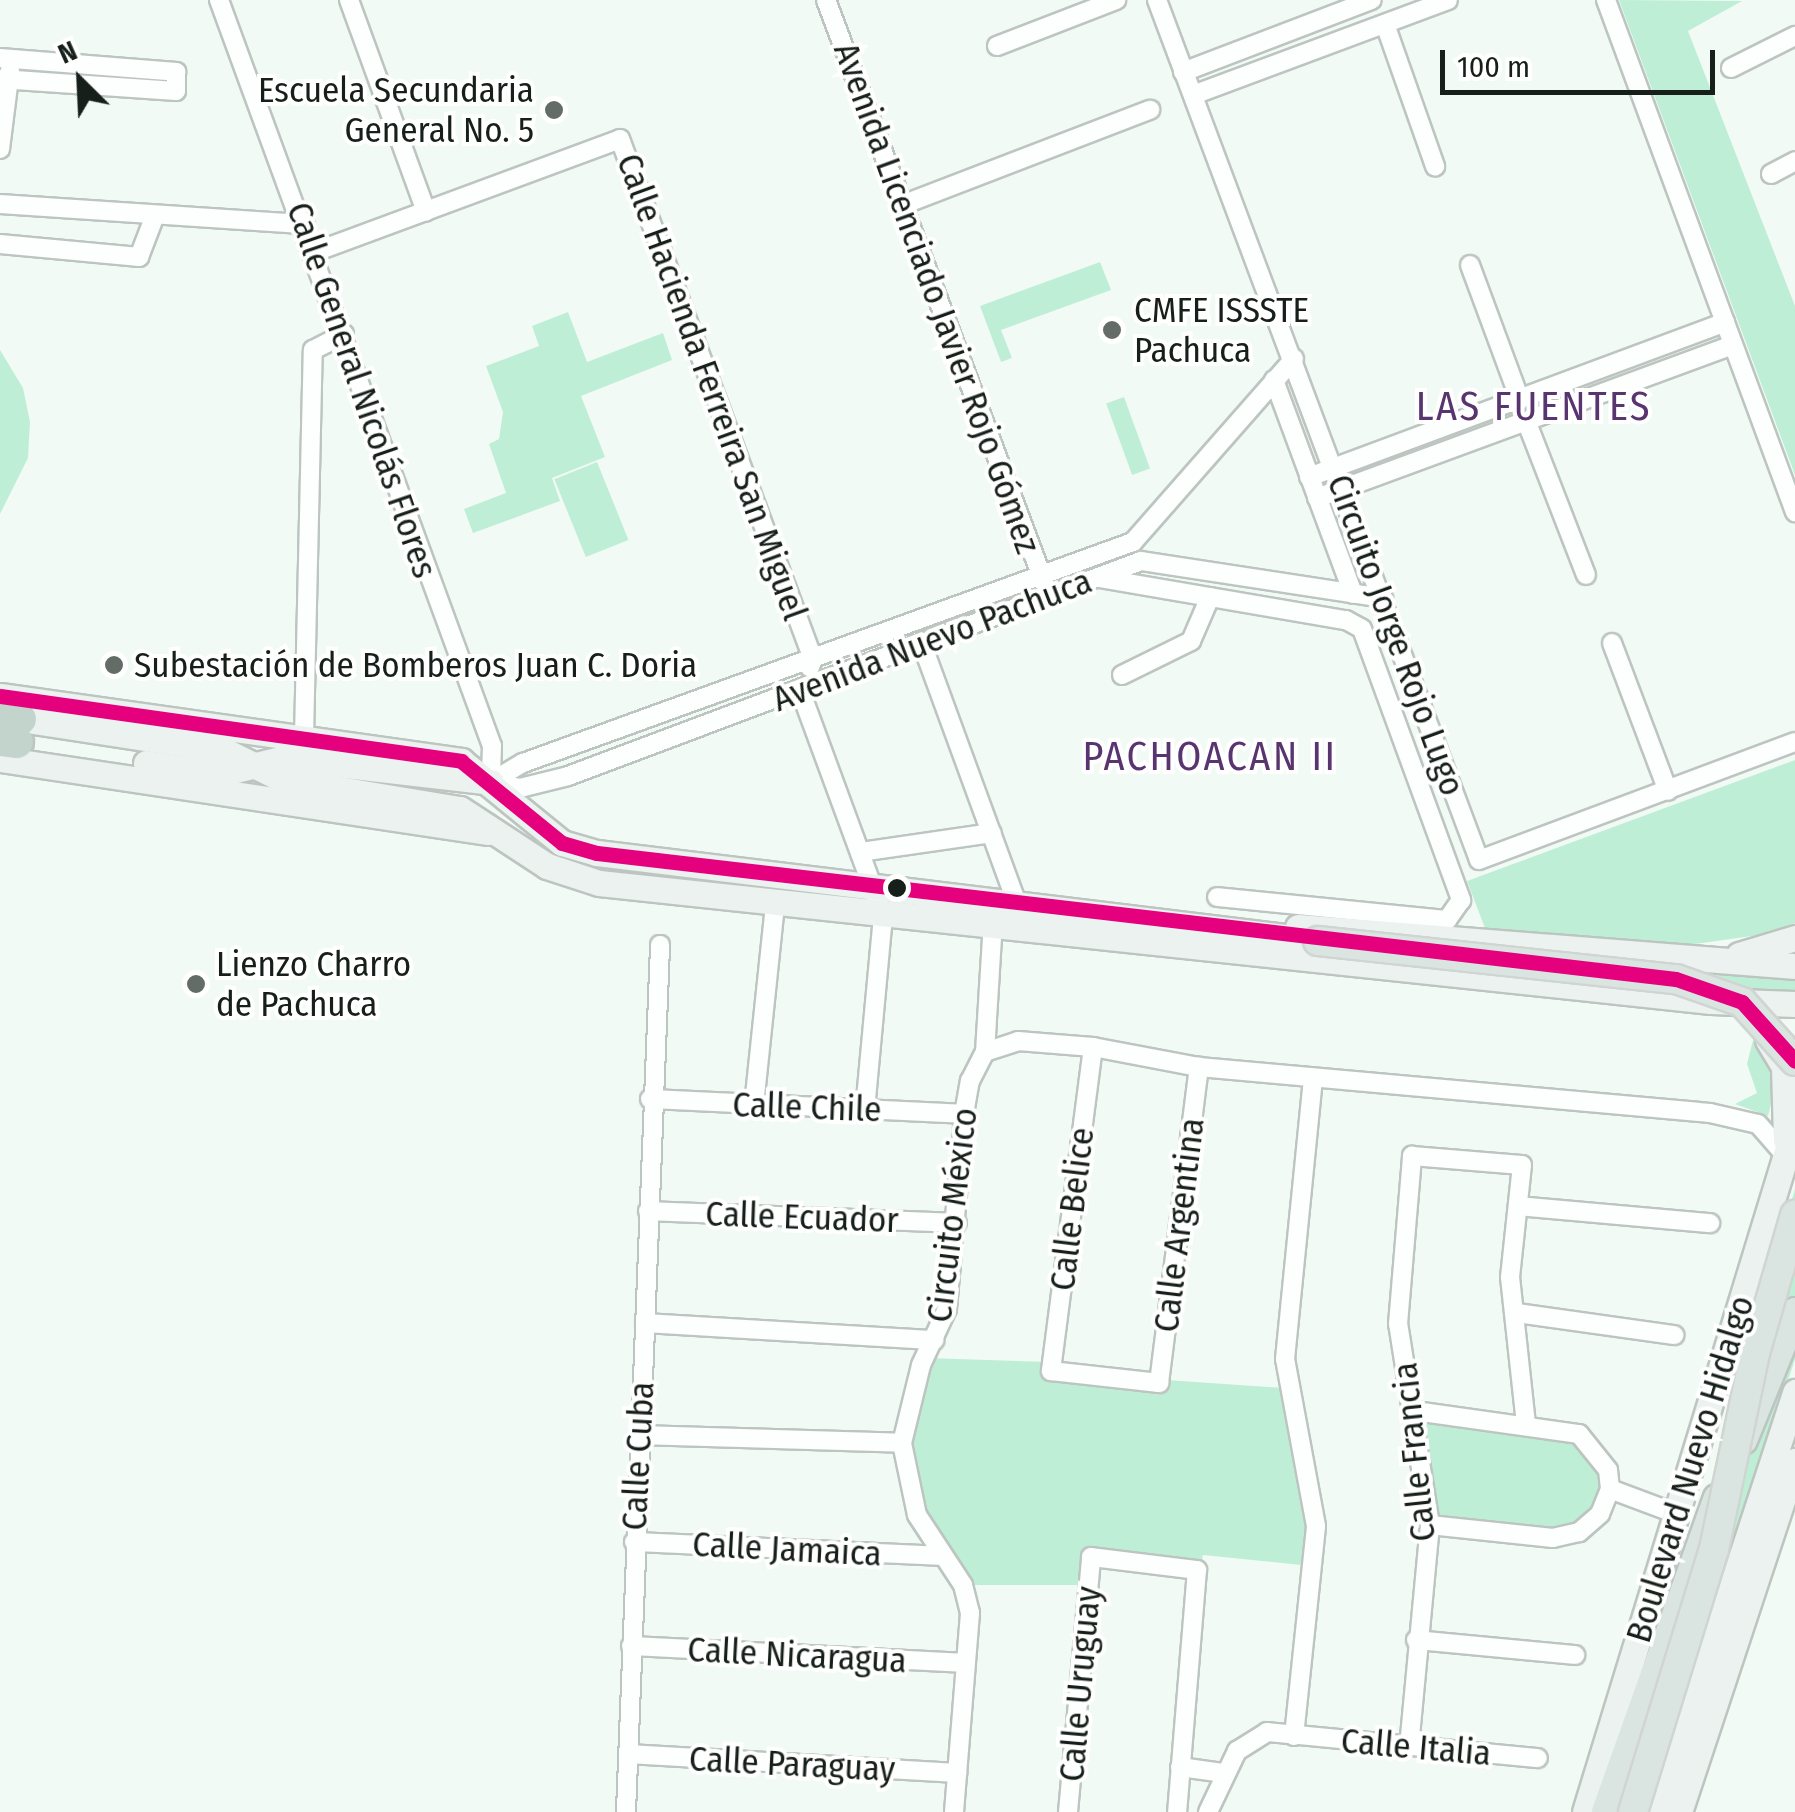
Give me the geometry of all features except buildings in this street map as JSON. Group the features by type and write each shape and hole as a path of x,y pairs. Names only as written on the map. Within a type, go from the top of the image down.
{"main road":[{"name":"Avenida Nuevo Pachuca","path":"6,729 304,737 460,761 492,782"},
{"path":"6,729 490,832"},
{"path":"6,729 218,774 284,758 492,782 562,843 597,853 1318,941 1676,979 1742,1002 1795,1061"},
{"path":"254,766 284,780 460,808 490,832 547,866 599,884 775,906 1710,1002 1795,1004"},
{"path":"490,832 492,782"},
{"path":"1218,926 1320,928 1795,966"},
{"path":"1720,960 1795,938"},
{"path":"1710,1002 1762,1032 1784,1067 1785,1155"},
{"name":"Boulevard Nuevo Hidalgo","path":"1585,1812 1795,1125"},
{"name":"Boulevard Nuevo Hidalgo","path":"1633,1812 1714,1549 1762,1322 1795,1215"},
{"name":"Boulevard Nuevo Hidalgo","path":"1606,1812 1695,1549 1795,1312"},
{"name":"Boulevard Nuevo Hidalgo","path":"1658,1812 1795,1392"},
{"path":"1679,1812 1794,1467"}],"street":[{"name":"Calle General Nicolás Flores","path":"219,0 305,224 398,500 492,746 492,782"},
{"path":"315,252 426,211 349,0"},
{"name":"Avenida Licenciado Javier Rojo Gómez","path":"826,0 1048,596"},
{"path":"997,46 1116,0"},
{"name":"Circuito Jorge Rojo Lugo","path":"1157,0 1479,860 1795,742"},
{"path":"1183,72 1372,0"},
{"path":"1192,95 1448,0"},
{"path":"1606,0 1795,512"},
{"path":"1385,24 1435,166"},
{"path":"1731,68 1795,36"},
{"path":"0,149 6,59 176,72 176,91 5,79"},
{"path":"902,204 1150,110"},
{"name":"Calle Hacienda Ferreira San Miguel","path":"426,211 620,138 814,659 800,690"},
{"path":"1771,174 1795,162"},
{"path":"0,204 154,218 305,224"},
{"path":"0,244 138,257 154,218"},
{"path":"1470,265 1520,400"},
{"path":"1309,476 1725,322"},
{"path":"304,737 313,350 344,334"},
{"path":"1318,498 1733,345"},
{"name":"Avenida Nuevo Pachuca","path":"492,782 513,767 1133,542 1294,359"},
{"path":"1627,359 1636,382"},
{"name":"Circuito Jorge Rojo Lugo","path":"1274,380 1352,594"},
{"path":"1527,423 1586,575"},
{"path":"1412,439 1420,461"},
{"path":"1133,542 1152,586"},
{"path":"1141,561 1382,598"},
{"name":"Avenida Nuevo Pachuca","path":"492,782 545,784 1141,561"},
{"path":"1097,578 1346,620 1362,629 1461,900 1458,912 1447,920 1217,897"},
{"path":"1122,676 1191,641 1210,597"},
{"path":"1612,642 1668,791"},
{"path":"922,644 1017,904"},
{"path":"800,690 883,916 865,1109"},
{"path":"860,852 992,833"},
{"path":"754,1105 775,906"},
{"name":"Circuito México","path":"954,1812 970,1613 963,1585 916,1515 902,1443 921,1365 936,1340 947,1309 964,1114 970,1081 986,1052 992,938"},
{"name":"Calle Cuba","path":"626,1812 650,1099 660,945"},
{"path":"986,1052 1018,1041 1093,1047 1199,1066 1710,1114 1758,1124 1785,1155"},
{"name":"Calle Belice","path":"1093,1047 1052,1371 1159,1384"},
{"name":"Calle Argentina","path":"1159,1384 1199,1066"},
{"path":"1208,1812 1223,1773 1250,1738 1267,1732 1294,1736 1316,1526 1285,1360 1313,1077"},
{"name":"Calle Chile","path":"650,1099 964,1114"},
{"name":"Calle Francia","path":"1409,1747 1416,1640 1430,1525 1415,1411 1398,1324 1412,1156 1522,1165 1518,1206"},
{"path":"1526,1425 1510,1277 1518,1206 1710,1223"},
{"name":"Calle Ecuador","path":"648,1210 956,1223"},
{"path":"1516,1313 1674,1335"},
{"path":"645,1322 936,1340"},
{"path":"1415,1411 1579,1434 1599,1452 1610,1488 1600,1514 1579,1532 1553,1538 1430,1525"},
{"path":"639,1434 902,1443"},
{"path":"1610,1488 1676,1514"},
{"name":"Calle Jamaica","path":"634,1542 941,1556"},
{"name":"Calle Uruguay","path":"1068,1812 1092,1557 1197,1570 1180,1767"},
{"path":"1416,1640 1575,1655"},
{"name":"Calle Nicaragua","path":"631,1646 963,1663"},
{"name":"Calle Italia","path":"1294,1736 1538,1758"},
{"name":"Calle Paraguay","path":"628,1754 957,1773"},
{"path":"1177,1812 1180,1767 1223,1773"}],"green space":[{"path":"1619,0 1742,1 1688,31 1795,306 1795,475"},
{"path":"1100,262 1111,290 1001,330 1012,358 1001,362 980,306"},
{"path":"568,312 587,362 663,333 672,360 581,396 605,457 552,478 560,501 473,533 464,509 506,493 489,444 499,439 503,412 486,366 539,346 532,326"},
{"path":"0,350 23,388 30,422 28,458 0,514"},
{"path":"1124,397 1150,468 1132,475 1106,403"},
{"path":"597,462 628,540 586,557 554,479"},
{"path":"1795,760 1795,923 1759,935 1645,951 1488,936 1467,881"},
{"path":"1670,964 1795,977 1795,993 1757,996"},
{"path":"1754,1036 1770,1055 1776,1086 1768,1116 1735,1104 1757,1093 1747,1064"},
{"path":"1795,1189 1795,1359 1725,1575 1717,1582 1748,1345"},
{"path":"927,1358 1050,1362 1050,1372 1284,1388 1315,1489 1311,1566 1203,1555 1201,1565 1089,1555 1085,1585 965,1585 918,1514 904,1442"},
{"path":"1415,1411 1579,1434 1610,1489 1579,1532 1430,1525"}],"transit line":[{"path":"0,696 461,761 562,843 597,853 1676,979 1742,1002 1795,1061"}],"place":[{"name":"Escuela Secundaria General No. 5","path":"554,110"},
{"name":"CMFE ISSSTE Pachuca","path":"1112,330"},
{"name":"Subestación de Bomberos Juan C. Doria","path":"114,665"},
{"name":"Lienzo Charro de Pachuca","path":"196,984"}],"district":[{"name":"LAS FUENTES","path":"1534,407"},
{"name":"PACHOACAN II","path":"1210,757"}]}
